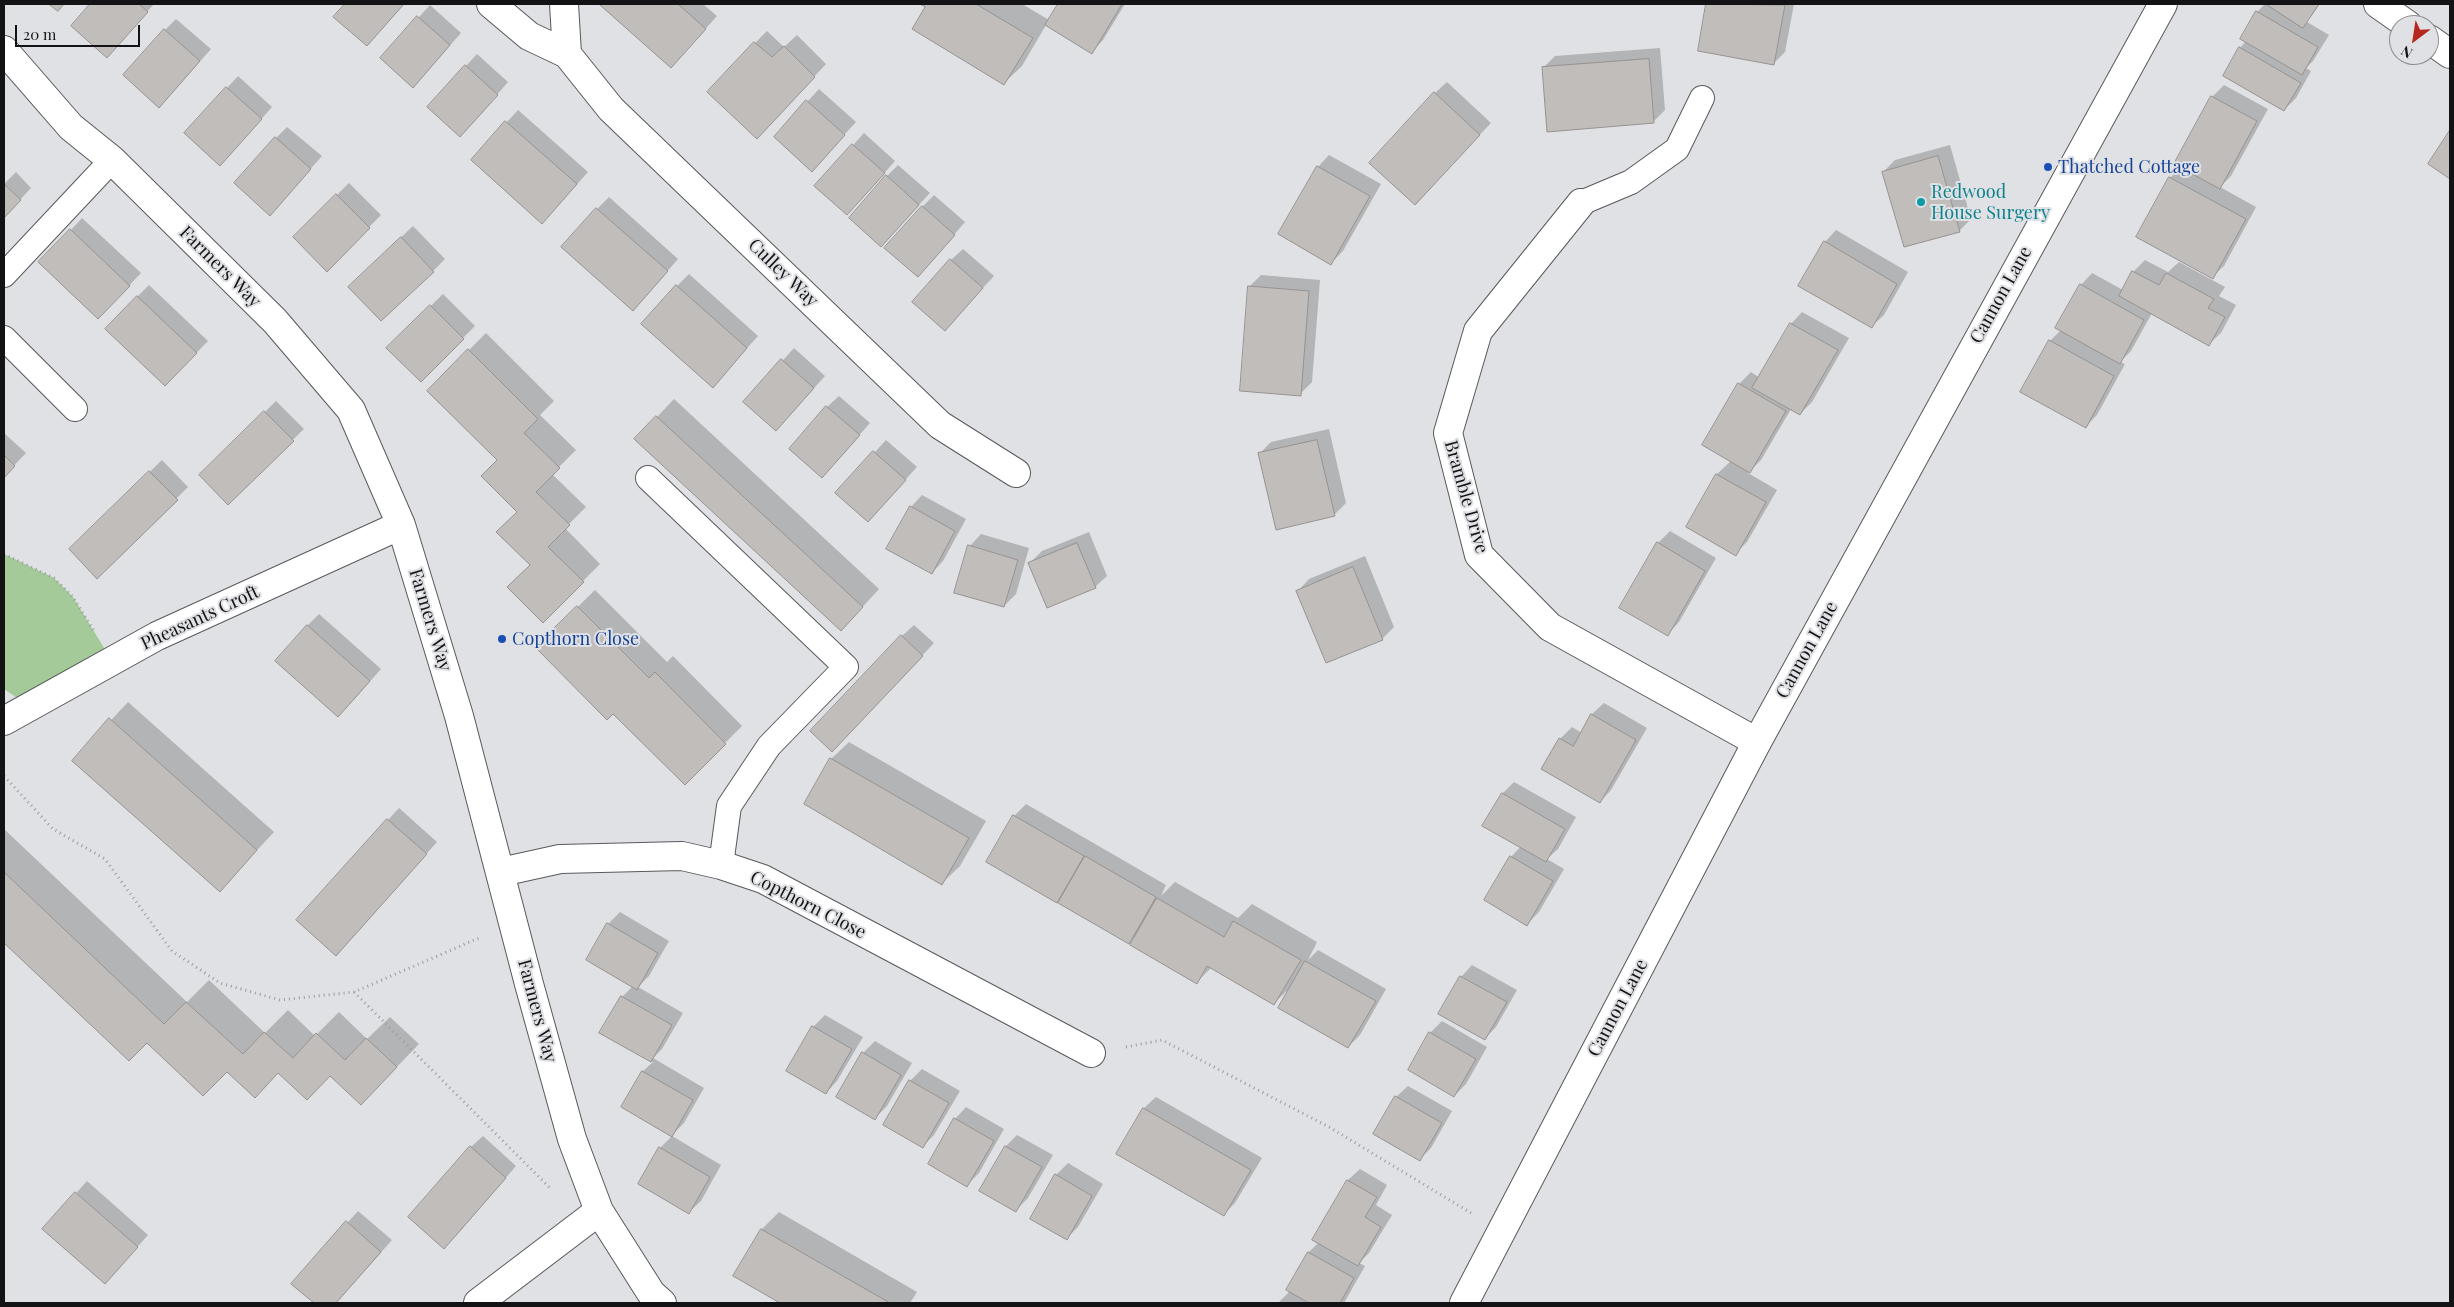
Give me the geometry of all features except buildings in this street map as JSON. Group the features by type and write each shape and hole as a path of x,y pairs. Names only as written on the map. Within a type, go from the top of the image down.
{"street":[{"name":"Culley Way","path":"491,4 529,36 567,54 610,109 940,425 1016,473"},
{"path":"564,4 567,54"},
{"name":"Cannon Lane","path":"1464,1303 1757,742 2162,4"},
{"path":"2378,4 2394,15"},
{"path":"2439,47 2450,54"},
{"name":"Farmers Way","path":"4,50 71,127 112,160 275,321 352,410 401,525 459,716 572,1139 599,1211 651,1293 662,1303"},
{"name":"Bramble Drive","path":"1581,202 1478,331 1448,433 1479,556 1550,627 1757,742"},
{"name":"Pheasants Croft","path":"4,721 157,636 401,525"},
{"name":"Copthorn Close","path":"501,872 560,859 682,856 721,865 762,880 1091,1053"},
{"path":"478,1303 599,1211"}],"lane":[{"path":"1581,202 1631,182 1677,149 1702,98"},
{"path":"4,275 112,160"},
{"path":"4,338 74,409"},
{"path":"648,478 846,667 769,746 729,806 721,865"}],"path":[{"path":"4,554 54,578 73,598 112,660"},
{"path":"4,776 53,829 104,859 172,951 220,983 280,1000 354,992 480,938 516,932"},
{"path":"354,992 551,1188 576,1228"},
{"path":"1091,1053 1162,1040 1329,1127 1502,1231"}],"green space":[{"path":"4,554 54,578 73,597 112,661 29,706 4,689"}],"place":[{"name":"Thatched Cottage","path":"2048,167"},
{"name":"Redwood House Surgery","path":"1921,202"},
{"name":"Copthorn Close","path":"502,639"}]}
